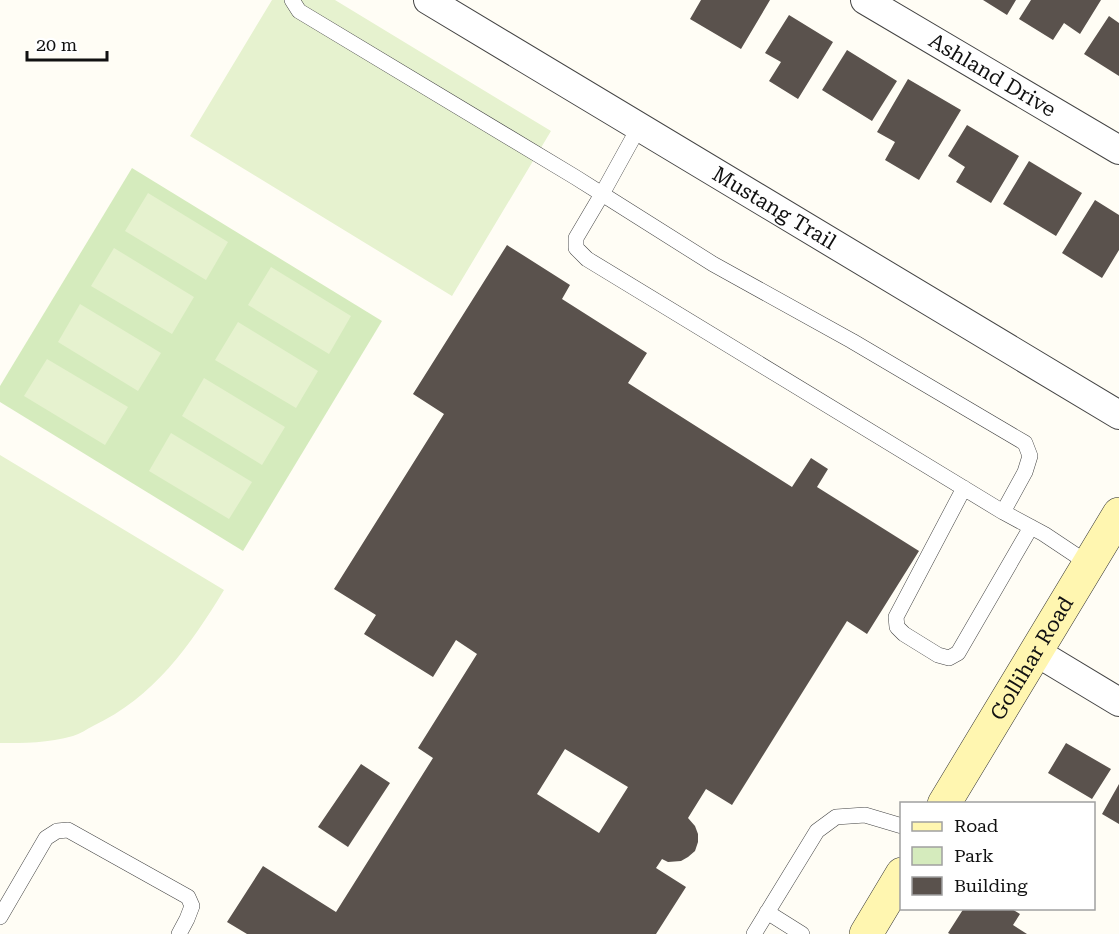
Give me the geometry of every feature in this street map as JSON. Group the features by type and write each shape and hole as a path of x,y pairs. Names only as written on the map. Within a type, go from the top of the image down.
{"street":[{"name":"Mustang Trail","path":"428,0 1119,415"},
{"name":"Ashland Drive","path":"865,0 1119,150"},
{"name":"Gollihar Road","path":"945,802 1119,514"},
{"path":"1036,652 1119,702"},
{"path":"866,934 900,877"}],"lane":[{"path":"292,0 299,11 575,177 713,264 852,341 1025,443 1030,456 1025,472 1003,512"},
{"path":"639,127 576,238 576,248 587,259 1003,512 1044,534 1089,564"},
{"path":"964,488 896,617 897,627 904,634 938,655 949,658 958,653 1031,527"},
{"path":"754,934 816,831 836,817 865,816 900,825"},
{"path":"0,917 46,838 57,831 68,830 188,897 192,906 179,934"},
{"path":"767,912 802,934"}],"green space":[{"path":"272,0 335,0 551,131 452,296 190,136"},
{"path":"132,168 382,321 243,551 0,402 0,386"},
{"path":"148,193 228,242 206,280 125,231"},
{"path":"114,248 194,297 172,334 91,286"},
{"path":"271,267 351,316 329,354 248,305"},
{"path":"80,304 161,353 138,391 58,342"},
{"path":"238,322 318,371 296,408 215,360"},
{"path":"47,359 128,407 105,445 24,396"},
{"path":"204,378 285,427 262,465 182,416"},
{"path":"171,433 252,482 229,519 149,471"},
{"path":"0,455 224,590 184,650 152,685 115,714 78,734 55,740 0,743"}],"building":[{"path":"701,0 770,0 741,49 690,19"},
{"path":"983,0 1016,0 1007,15"},
{"path":"1031,0 1101,0 1080,34 1064,23 1053,40 1019,19"},
{"path":"789,15 833,42 798,99 769,81 781,62 765,53"},
{"path":"1109,16 1119,23 1119,76 1084,54"},
{"path":"847,50 897,81 872,121 822,90"},
{"path":"908,79 961,110 919,180 885,160 895,142 877,132"},
{"path":"967,125 1019,156 991,203 956,182 965,167 948,156"},
{"path":"1029,161 1082,193 1056,236 1003,204"},
{"path":"1095,200 1119,215 1119,250 1102,278 1062,253"},
{"path":"507,245 570,285 562,299 647,353 628,383 792,487 811,458 828,469 817,487 919,551 867,634 847,621 732,805 706,789 688,818 698,834 695,851 681,861 668,862 662,859 656,868 686,887 656,934 247,934 227,922 263,866 336,912 433,758 418,748 477,654 456,640 433,677 364,634 376,615 334,589 444,414 413,394","holes":["565,749 628,787 599,833 537,794"]},
{"path":"1066,743 1111,769 1092,799 1048,773"},
{"path":"361,764 390,783 348,847 318,827"},
{"path":"1119,784 1119,824 1102,814"},
{"path":"963,910 1013,910 1020,914 1013,925 1027,934 950,934 948,933"}]}
